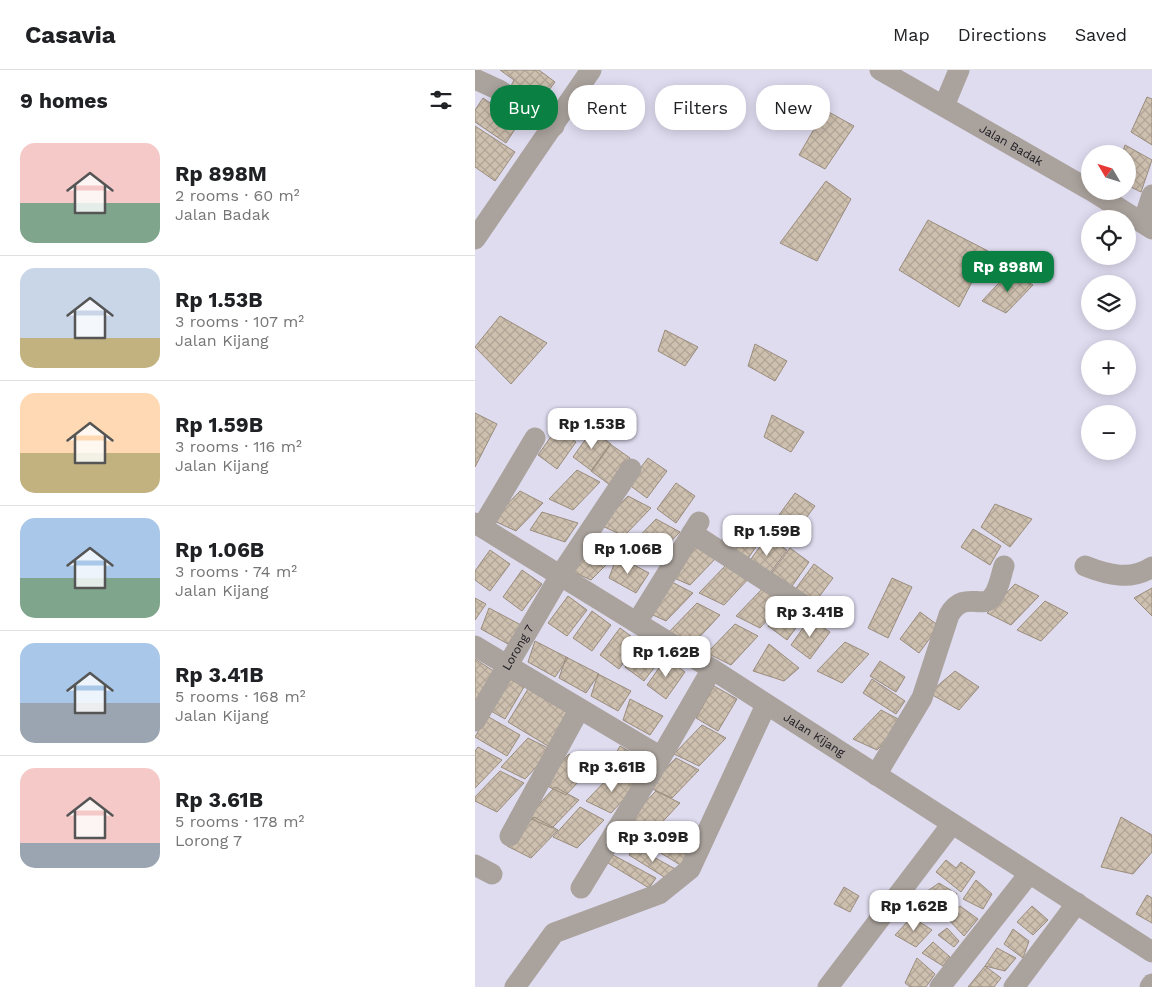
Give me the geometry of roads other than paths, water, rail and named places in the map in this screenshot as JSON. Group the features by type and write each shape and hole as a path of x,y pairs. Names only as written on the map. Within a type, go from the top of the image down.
{"street":[{"path":"558,120 591,70"},
{"name":"Jalan Badak","path":"879,70 1081,185"},
{"path":"944,106 959,70"},
{"path":"475,79 490,86"},
{"path":"475,239 551,130"},
{"path":"1147,226 1152,195"},
{"name":"Jalan Badak","path":"1105,200 1147,226"},
{"path":"479,525 535,438"},
{"name":"Lorong 7","path":"475,721 561,574 631,470"},
{"name":"Jalan Kijang","path":"479,525 713,669 766,705 1152,952"},
{"path":"637,622 695,527 819,615"},
{"path":"876,775 922,698 953,607 960,602 984,602 991,599 995,595 1004,566"},
{"path":"1085,566 1120,576 1139,575 1152,567"},
{"path":"475,646 579,710 661,757"},
{"path":"581,888 713,669"},
{"path":"515,987 554,933 659,894 690,869 766,705"},
{"path":"510,836 579,710"},
{"path":"828,987 953,824"},
{"path":"940,987 1029,874"},
{"path":"1013,987 1077,903"}]}
